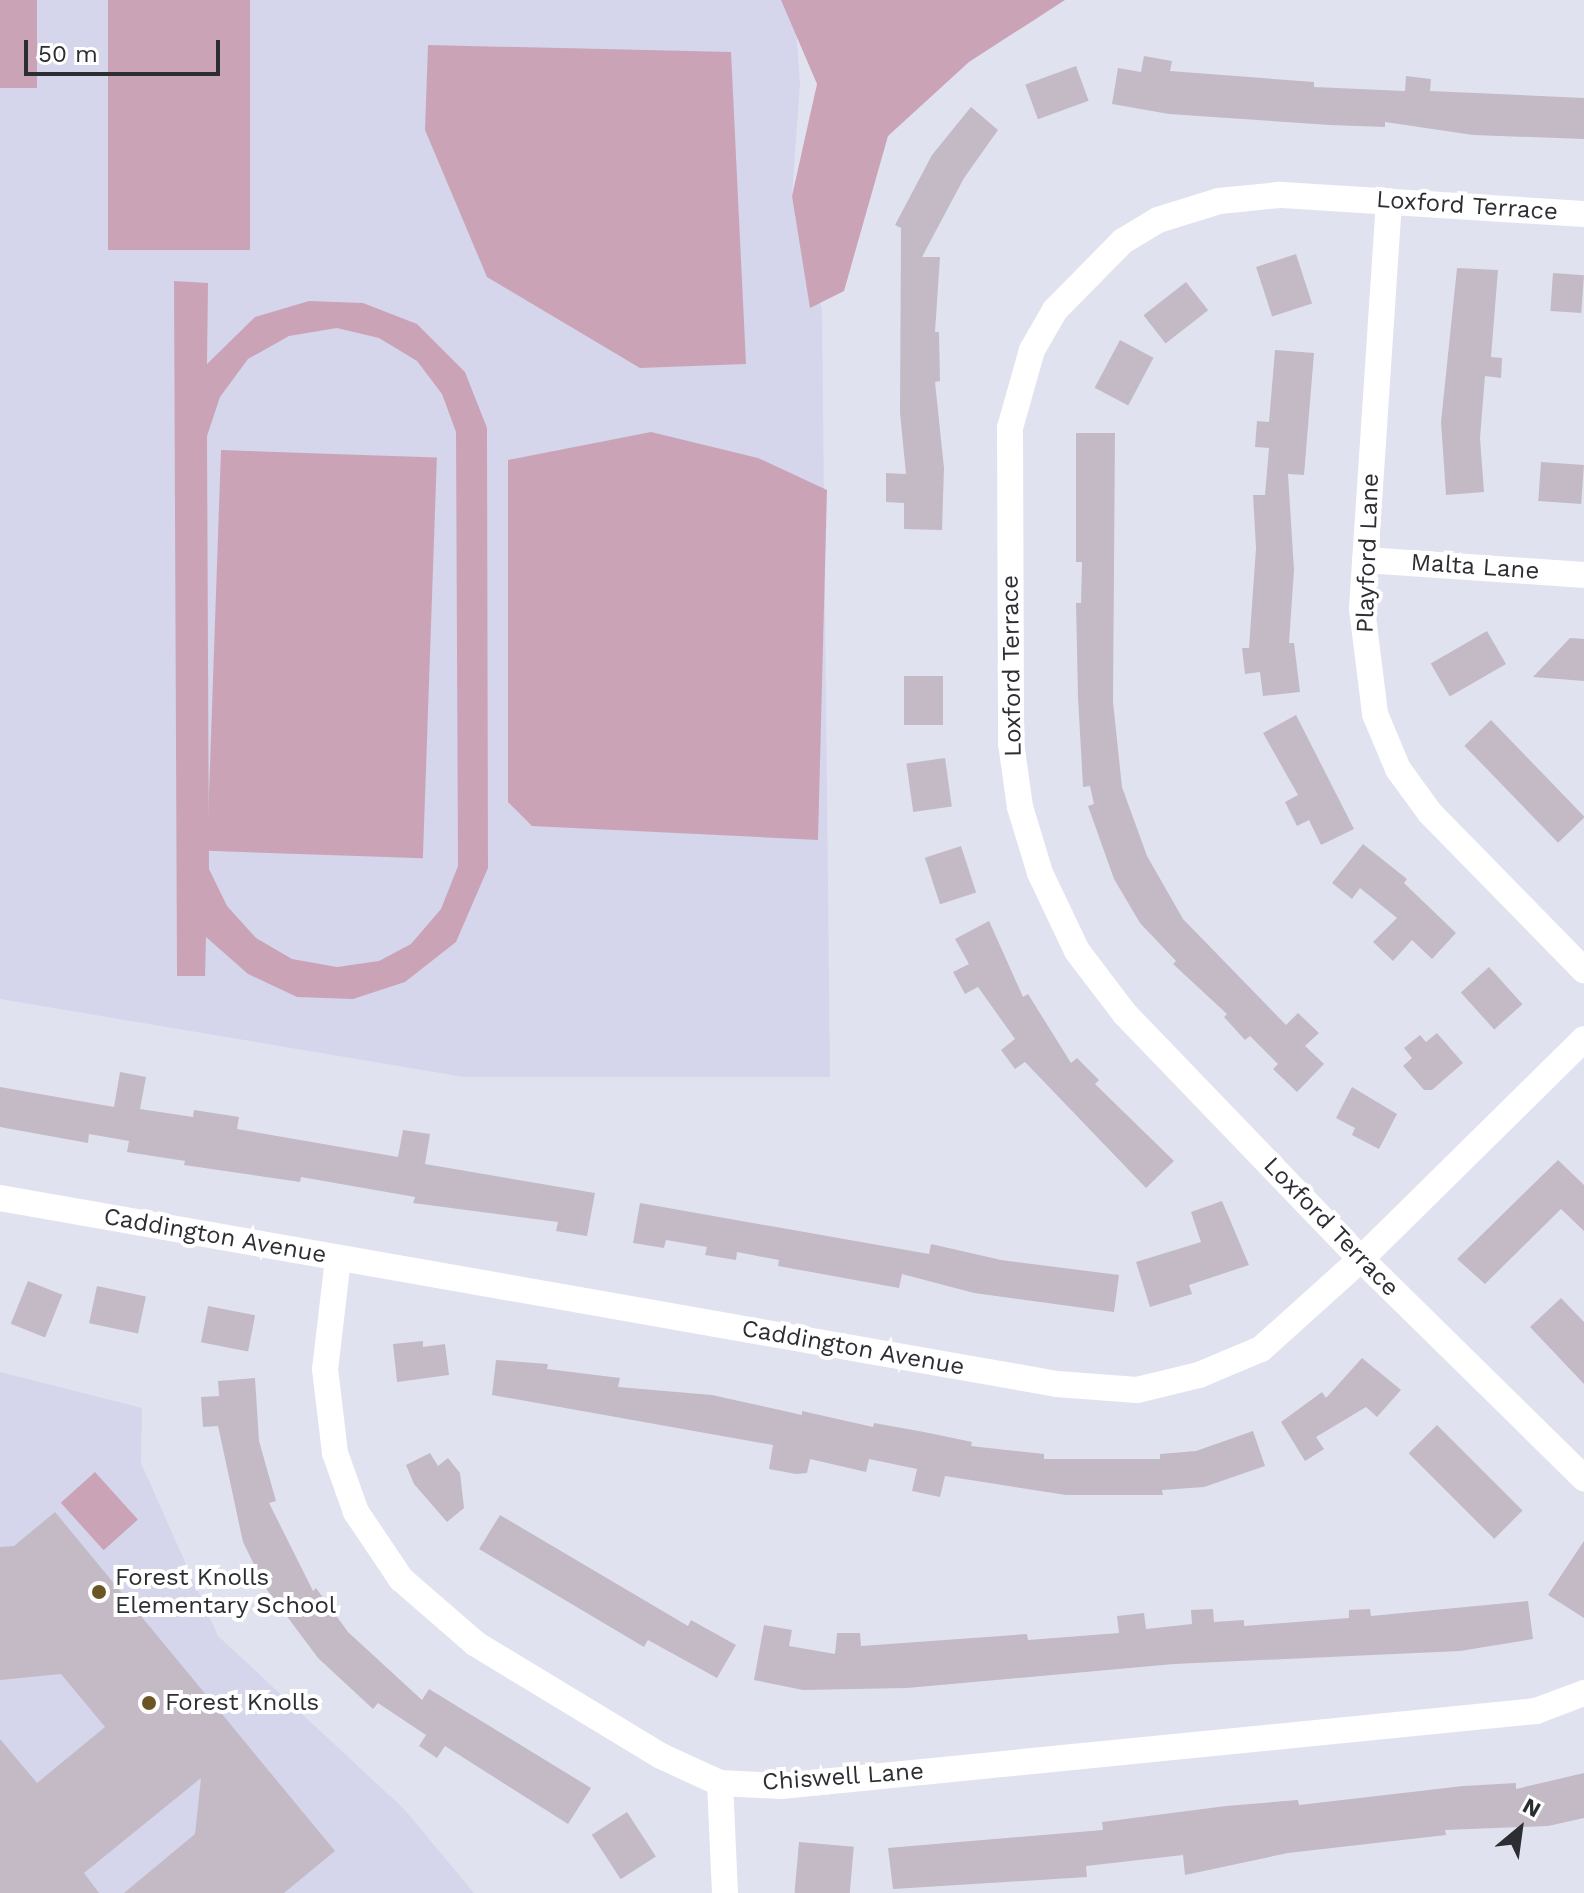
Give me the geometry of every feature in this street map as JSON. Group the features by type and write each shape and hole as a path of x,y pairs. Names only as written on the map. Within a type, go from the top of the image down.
{"street":[{"name":"Loxford Terrace","path":"1584,214 1279,195 1219,201 1158,220 1134,234 1055,310 1032,350 1010,428 1011,743 1020,807 1040,873 1077,951 1125,1014 1361,1259 1584,1478"},
{"name":"Playford Lane","path":"1389,201 1362,609 1367,679 1375,714 1398,769 1430,813 1584,970"},
{"name":"Malta Lane","path":"1365,560 1584,575"},
{"name":"Caddington Avenue","path":"0,1198 1057,1384 1137,1390 1199,1375 1261,1349 1361,1259 1584,1039"},
{"name":"Chiswell Lane","path":"338,1259 325,1369 335,1453 356,1512 401,1579 476,1644 661,1756 720,1783 781,1786 1536,1711 1584,1693"},
{"path":"720,1783 725,1893"}],"shaded area":[{"path":"0,0 782,0 795,16 800,83 792,196 822,309 830,1077 464,1077 0,999"},
{"path":"0,0 37,0 37,88 0,88"},
{"path":"108,0 250,0 250,250 108,250"},
{"path":"781,0 1065,0 969,62 888,136 844,291 810,308 792,196 817,84"},
{"path":"428,45 731,52 746,364 640,368 487,277 425,130"},
{"path":"174,281 208,283 207,364 255,317 309,301 363,303 417,324 465,372 487,428 488,868 456,942 405,982 353,999 297,997 248,974 206,937 205,976 177,976","holes":["337,328 379,338 417,361 442,394 456,432 458,866 441,909 411,944 379,961 337,967 292,959 256,938 227,906 209,869 207,436 220,397 248,359 289,336"]},
{"path":"651,432 758,458 827,490 818,840 532,826 508,802 508,460"},
{"path":"221,450 437,458 423,858 207,851"},
{"name":"Forest Knolls Elementary School","path":"0,1372 142,1408 141,1463 218,1636 403,1808 474,1893 0,1893"},
{"path":"95,1472 138,1520 104,1550 61,1503"}],"building":[{"path":"1144,56 1172,61 1170,71 1314,82 1314,87 1405,91 1406,76 1431,79 1430,91 1584,98 1584,139 1473,135 1385,122 1385,127 1330,125 1169,114 1112,104 1118,68 1141,72"},
{"path":"1076,66 1089,101 1038,119 1025,84"},
{"path":"971,107 998,130 964,178 922,257 940,257 935,332 939,332 940,381 935,382 944,468 942,530 904,529 904,503 886,502 886,473 906,474 900,413 901,228 895,225 932,155"},
{"path":"1296,254 1312,303 1272,316 1256,267"},
{"path":"1457,268 1498,270 1491,357 1502,358 1501,378 1485,376 1480,438 1484,492 1446,495 1441,422"},
{"path":"1553,273 1584,275 1581,313 1550,311"},
{"path":"1186,282 1208,310 1166,344 1143,315"},
{"path":"1120,340 1154,358 1128,406 1095,388"},
{"path":"1275,350 1314,353 1304,475 1288,474 1294,570 1289,643 1294,643 1300,692 1263,696 1260,672 1245,674 1242,648 1249,648 1256,548 1253,495 1265,495 1269,448 1255,447 1257,421 1269,422"},
{"path":"1076,433 1115,433 1113,702 1122,787 1147,856 1183,919 1286,1025 1298,1013 1319,1033 1305,1046 1324,1064 1297,1092 1273,1069 1278,1064 1250,1036 1245,1040 1224,1017 1227,1014 1173,964 1176,961 1140,923 1114,879 1088,806 1094,804 1090,786 1083,787 1078,697 1076,603 1081,603 1082,562 1076,562"},
{"path":"1541,462 1584,465 1581,504 1538,501"},
{"path":"1487,631 1506,664 1450,696 1431,664"},
{"path":"1570,638 1584,639 1584,681 1533,677"},
{"path":"904,676 943,676 943,725 904,725"},
{"path":"1296,715 1354,829 1321,845 1309,820 1297,826 1285,802 1298,795 1263,733"},
{"path":"1491,720 1584,816 1558,843 1464,746"},
{"path":"945,758 952,807 913,812 906,763"},
{"path":"1363,844 1407,879 1404,883 1456,933 1432,959 1412,940 1393,961 1373,942 1397,918 1360,888 1352,899 1332,883"},
{"path":"961,846 976,893 940,904 925,858"},
{"path":"989,921 1023,997 1028,994 1071,1063 1077,1058 1099,1080 1095,1084 1174,1161 1146,1188 1025,1062 1015,1069 1001,1050 1015,1039 978,987 965,994 953,972 969,964 955,939"},
{"path":"1489,967 1522,1004 1494,1030 1461,992"},
{"path":"1437,1033 1463,1063 1432,1090 1424,1090 1403,1066 1412,1058 1404,1048 1420,1035 1426,1042"},
{"path":"120,1072 146,1077 140,1109 193,1117 194,1110 239,1117 237,1129 398,1157 403,1130 430,1134 425,1164 595,1193 587,1236 556,1231 558,1222 413,1203 415,1197 301,1177 300,1182 184,1165 185,1161 127,1152 129,1141 89,1134 88,1143 0,1127 0,1087 114,1107"},
{"path":"1352,1087 1397,1114 1379,1149 1352,1135 1355,1128 1336,1118"},
{"path":"1558,1160 1584,1185 1584,1231 1561,1209 1485,1284 1457,1259"},
{"path":"1222,1201 1249,1265 1189,1285 1192,1294 1150,1307 1136,1262 1201,1242 1191,1212"},
{"path":"640,1203 929,1254 931,1244 1001,1260 1119,1275 1114,1312 974,1293 902,1274 899,1288 778,1266 779,1260 737,1252 736,1260 705,1255 707,1247 666,1240 664,1248 633,1243"},
{"path":"28,1281 62,1295 45,1338 11,1324"},
{"path":"97,1286 146,1296 138,1334 89,1323"},
{"path":"1561,1298 1584,1322 1584,1384 1530,1327"},
{"path":"208,1306 255,1315 248,1351 201,1342"},
{"path":"423,1341 423,1347 445,1344 449,1375 397,1382 393,1344"},
{"path":"1362,1358 1401,1390 1377,1417 1366,1407 1316,1437 1324,1449 1305,1461 1281,1422 1322,1392 1326,1398"},
{"path":"496,1360 548,1364 547,1369 620,1378 618,1387 712,1395 802,1415 802,1411 873,1427 874,1423 924,1432 972,1442 971,1446 1044,1454 1044,1459 1160,1459 1160,1454 1196,1451 1253,1431 1265,1466 1204,1487 1162,1490 1163,1495 1066,1495 945,1476 940,1497 912,1491 917,1469 869,1459 866,1472 810,1459 807,1473 796,1474 769,1469 773,1445 492,1395"},
{"path":"255,1378 259,1441 276,1501 269,1503 313,1591 316,1588 348,1632 422,1700 429,1689 591,1788 568,1824 445,1746 437,1758 419,1746 426,1735 378,1703 373,1709 318,1658 265,1587 243,1542 218,1426 203,1427 201,1397 219,1396 218,1381"},
{"path":"1437,1425 1523,1511 1494,1539 1409,1453"},
{"path":"430,1453 438,1466 448,1458 460,1473 464,1508 447,1522 414,1484 406,1465"},
{"name":"Forest Knolls","path":"55,1512 335,1851 284,1893 124,1893 195,1834 201,1778 84,1873 99,1893 0,1893 0,1739 37,1783 105,1727 61,1674 0,1680 0,1547 14,1546"},
{"path":"500,1515 688,1626 691,1620 736,1645 717,1678 648,1640 644,1647 479,1549"},
{"path":"1584,1541 1584,1618 1548,1595"},
{"path":"1528,1601 1533,1639 1460,1651 1174,1664 907,1688 803,1690 754,1680 764,1625 792,1630 789,1646 835,1654 837,1633 860,1633 861,1646 1027,1634 1028,1640 1119,1633 1117,1616 1144,1613 1146,1629 1192,1624 1191,1610 1213,1609 1214,1622 1244,1620 1244,1626 1349,1618 1349,1610 1370,1609 1371,1616"},
{"path":"1584,1773 1584,1818 1548,1826 1445,1830 1446,1835 1288,1853 1185,1875 1183,1855 1086,1866 1087,1877 893,1889 888,1848 1103,1830 1102,1822 1226,1806 1298,1800 1299,1805 1463,1786 1516,1783 1516,1789"},
{"path":"627,1812 656,1856 621,1879 592,1835"},
{"path":"799,1842 854,1847 850,1893 795,1893"}],"place":[{"name":"Forest Knolls Elementary School","path":"99,1592"},
{"name":"Forest Knolls","path":"149,1703"}]}
